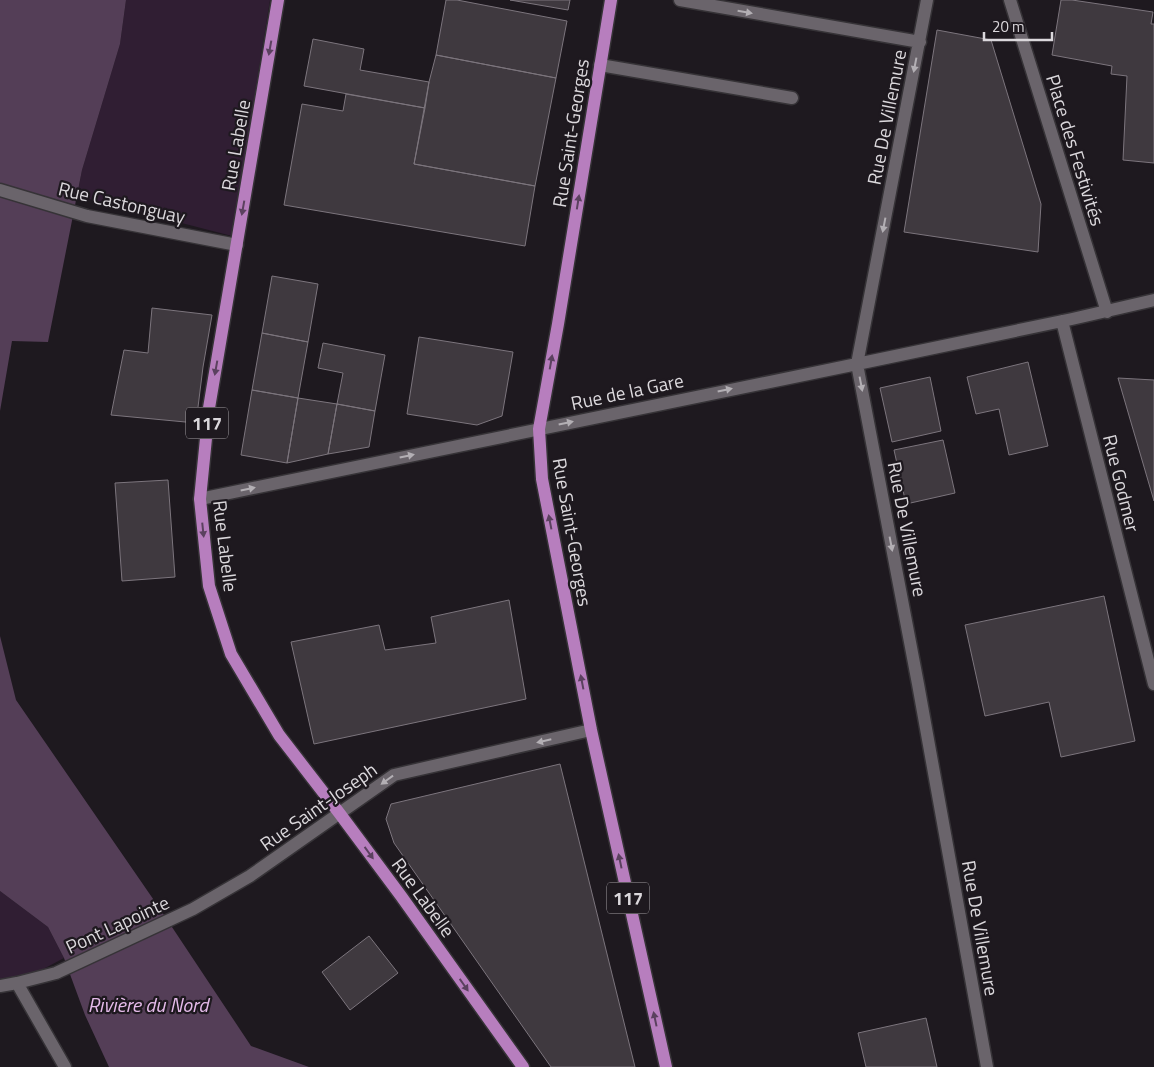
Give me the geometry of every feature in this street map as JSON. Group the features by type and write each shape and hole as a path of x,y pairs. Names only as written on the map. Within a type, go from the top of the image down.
{"main road":[{"name":"Rue Labelle","path":"278,0 204,445 200,499 209,586 232,654 279,735 401,896 523,1067"},
{"name":"Rue Saint-Georges","path":"611,0 539,429 542,479 591,730 666,1067"}],"street":[{"path":"680,0 920,42"},
{"name":"Rue De Villemure","path":"927,0 857,364 920,693 987,1067"},
{"name":"Place des Festivités","path":"1010,0 1107,312"},
{"path":"600,65 792,98"},
{"name":"Rue Castonguay","path":"0,190 87,216 237,245"},
{"name":"Rue de la Gare","path":"200,499 1107,312 1154,300"},
{"name":"Rue Godmer","path":"1062,321 1154,684"},
{"name":"Rue Saint-Joseph","path":"193,909 250,876 394,775 591,730"},
{"name":"Pont Lapointe","path":"17,983 56,973 193,909"},
{"path":"0,986 17,983 66,1067"}],"shaded area":[{"path":"126,0 270,0 232,236 77,196 82,170 120,44"},
{"path":"0,891 48,927 64,958 17,983 0,986"}],"water":[{"path":"0,0 126,0 120,44 82,170 48,342 12,341 0,411"},
{"name":"Rivière du Nord","path":"0,636 16,700 160,909 251,1046 309,1067 109,1067 85,1015 64,958 48,927 0,891"}],"building":[{"path":"446,0 457,0 567,21 556,78 436,55"},
{"path":"510,0 570,0 568,10"},
{"path":"1061,0 1153,12 1151,24 1154,24 1154,163 1123,160 1127,76 1111,74 1112,66 1052,55"},
{"path":"937,30 991,40 1041,204 1038,252 904,232"},
{"path":"313,39 364,49 360,70 429,82 425,108 304,86"},
{"path":"436,55 556,78 535,186 414,164 429,82"},
{"path":"346,94 425,108 414,164 535,186 525,246 284,205 302,104 343,111"},
{"path":"272,276 318,284 308,342 262,333"},
{"path":"152,308 212,315 196,423 111,415 124,350 148,353"},
{"path":"262,333 308,342 298,398 252,390"},
{"path":"419,337 513,352 502,416 477,425 407,414"},
{"path":"323,343 385,355 375,411 337,404 343,373 318,368"},
{"path":"1028,362 1048,446 1009,455 999,409 976,414 967,377"},
{"path":"930,377 941,431 892,442 880,388"},
{"path":"1118,378 1154,380 1154,501"},
{"path":"252,390 298,398 287,463 241,455"},
{"path":"298,398 337,404 328,454 287,463"},
{"path":"337,404 375,411 369,447 328,454"},
{"path":"943,440 955,493 906,504 894,450"},
{"path":"168,480 175,577 122,581 115,483"},
{"path":"1104,596 1135,741 1061,757 1049,702 985,716 965,625"},
{"path":"509,600 526,699 314,744 291,642 379,625 385,650 436,643 431,617"},
{"path":"560,764 635,1067 551,1067 394,843 386,819 391,804"},
{"path":"369,936 398,973 350,1010 322,972"},
{"path":"926,1018 937,1067 866,1067 858,1033"}]}
